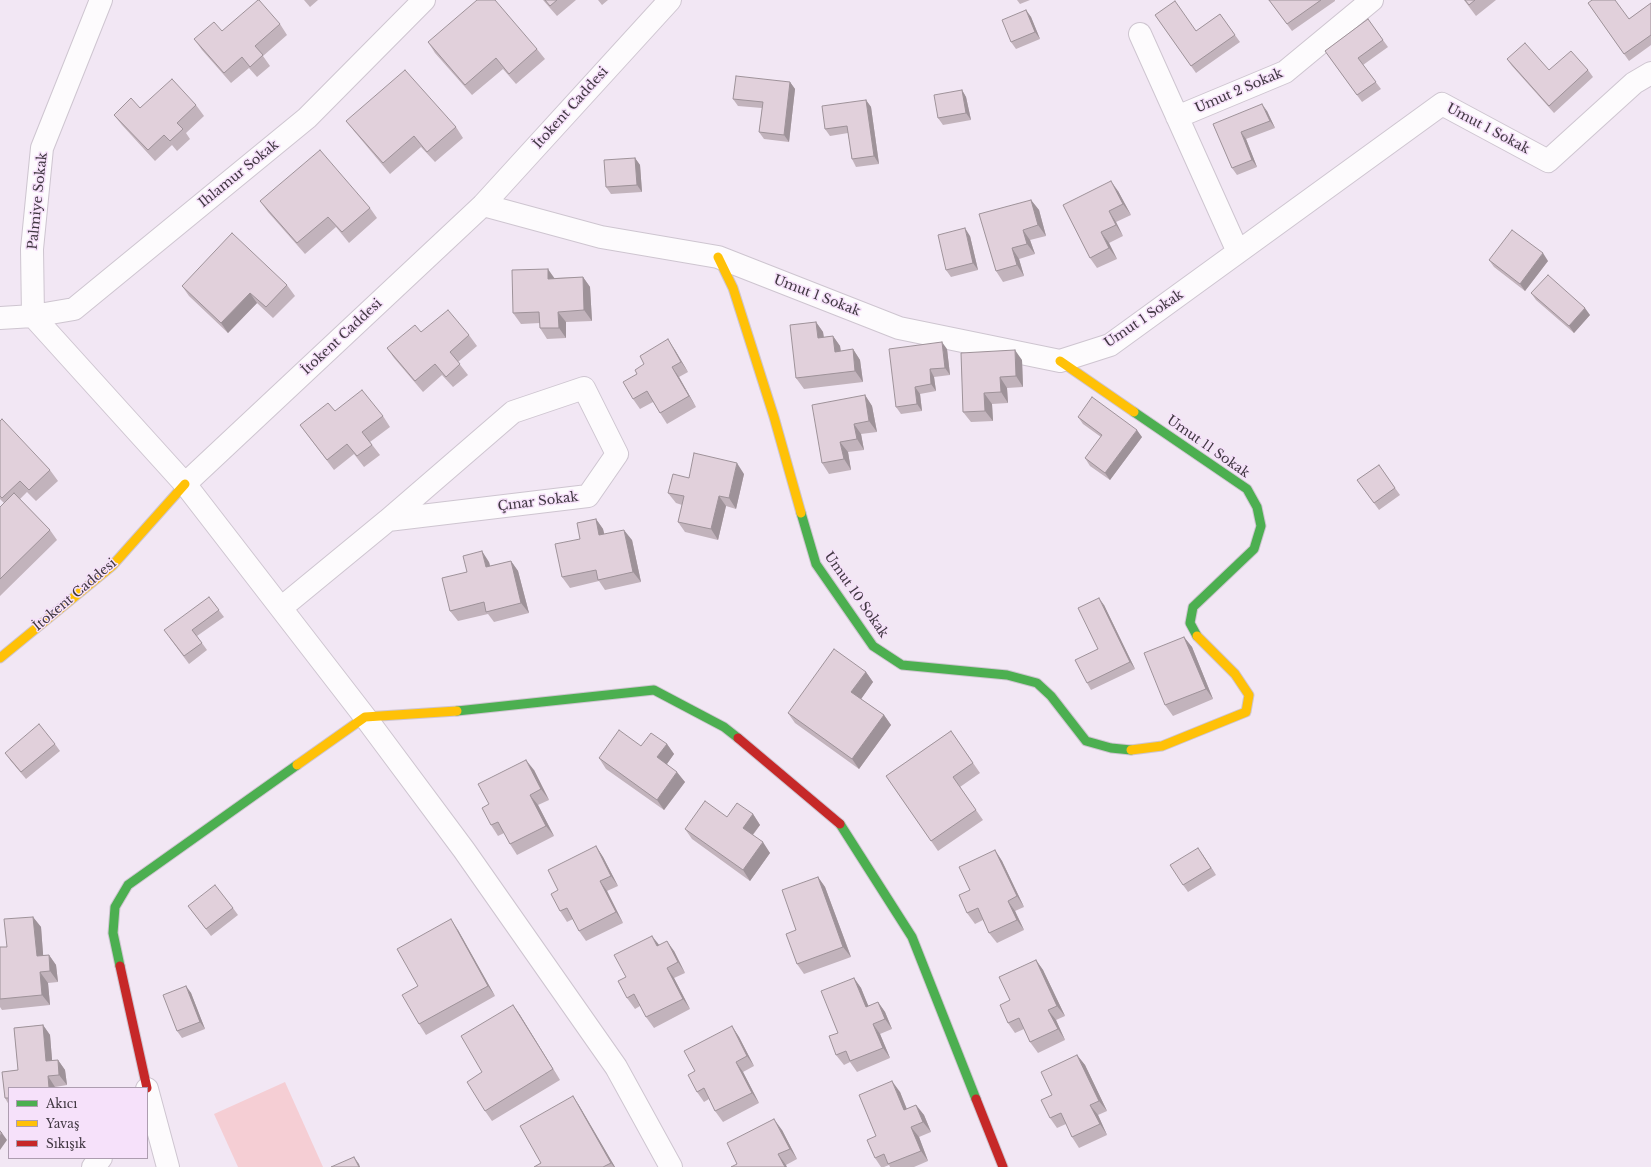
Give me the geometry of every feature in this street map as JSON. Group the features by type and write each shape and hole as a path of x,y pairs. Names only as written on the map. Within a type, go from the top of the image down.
{"street":[{"name":"Palmiye Sokak","path":"33,316 32,249 42,148 101,0"},
{"name":"Ihlamur Sokak","path":"0,318 33,316 74,308 306,118 424,0"},
{"name":"İtokent Caddesi","path":"0,658 112,566 185,484 483,205 670,0"},
{"name":"Umut 2 Sokak","path":"1177,117 1285,72 1372,0"},
{"path":"1140,34 1238,252"},
{"name":"Umut 1 Sokak","path":"483,205 601,236 718,257 899,328 1060,361 1110,345 1442,104 1548,161 1634,83 1651,73"},
{"name":"Umut 10 Sokak","path":"718,257 733,288 774,416 816,564 873,646 902,665 1007,675 1037,683 1051,696 1086,741 1111,748 1129,750 1162,746 1246,712 1250,695"},
{"path":"33,316 185,484 365,717 464,850 616,1066 670,1167"},
{"name":"Umut 11 Sokak","path":"1060,361 1248,489 1257,507 1261,526 1254,549 1193,607 1190,623 1200,639 1235,674 1250,695"},
{"name":"Çınar Sokak","path":"281,608 388,520 513,412 584,388 617,454 588,496 388,520"},
{"path":"146,1087 113,933 115,907 128,885 365,717 449,712 654,690 724,727 840,823 912,938 1003,1167"},
{"path":"148,1097 168,1167"},
{"path":"93,1167 100,1159"}],"shaded area":[{"path":"285,1082 323,1167 238,1167 214,1114"}],"building":[{"path":"258,0 280,24 255,46 263,55 250,67 242,57 224,73 194,39 214,22 222,31"},
{"path":"477,0 495,0 537,49 509,74 496,58 465,85 428,42"},
{"path":"545,0 557,0 550,6"},
{"path":"1269,0 1321,0 1287,24"},
{"path":"1465,0 1475,0 1469,5"},
{"path":"1592,0 1615,0 1629,19 1651,3 1651,35 1624,54 1588,3"},
{"path":"1175,1 1196,31 1220,14 1235,35 1191,66 1155,15"},
{"path":"1026,10 1035,32 1011,42 1002,20"},
{"path":"1368,19 1383,40 1358,58 1376,82 1357,95 1325,51"},
{"path":"1525,43 1549,70 1571,51 1588,70 1549,106 1507,59"},
{"path":"405,70 456,127 427,152 414,136 383,163 346,121"},
{"path":"736,76 790,82 784,135 759,132 763,102 733,99"},
{"path":"172,79 196,105 177,123 183,129 170,141 164,135 148,150 114,115 131,98 140,108"},
{"path":"962,90 966,113 938,118 934,95"},
{"path":"866,100 874,156 852,159 847,126 825,129 822,106"},
{"path":"1262,104 1270,121 1241,132 1252,160 1232,168 1213,124"},
{"path":"320,150 370,208 342,232 328,217 297,243 260,201"},
{"path":"635,158 637,185 606,187 604,160"},
{"path":"1111,181 1123,204 1109,211 1116,225 1101,232 1109,248 1090,258 1063,205"},
{"path":"1031,200 1038,225 1023,230 1027,244 1012,248 1017,265 996,271 979,214"},
{"path":"965,228 973,263 946,270 938,235"},
{"path":"1512,230 1543,253 1520,284 1489,260"},
{"path":"232,233 287,285 266,307 250,293 221,323 182,286"},
{"path":"548,269 548,279 583,277 584,310 558,312 559,328 540,328 539,312 513,313 512,270"},
{"path":"1548,275 1585,308 1569,326 1531,293"},
{"path":"448,310 469,335 450,352 460,364 446,377 435,364 415,381 387,348 415,325 421,332"},
{"path":"816,322 818,338 833,336 835,352 853,349 855,371 796,378 790,325"},
{"path":"668,339 681,362 672,367 689,396 660,413 647,391 633,399 623,382 637,374 635,370 644,364 640,356"},
{"path":"942,342 945,368 930,369 931,384 915,387 917,404 896,407 889,349"},
{"path":"1015,350 1016,376 1000,377 1001,392 984,393 985,411 963,412 961,353"},
{"path":"362,390 383,416 362,432 372,445 357,456 347,444 327,460 300,425 328,403 335,411"},
{"path":"865,395 869,421 854,424 857,439 840,442 844,459 822,463 812,405"},
{"path":"1092,397 1137,430 1105,473 1085,458 1102,435 1078,417"},
{"path":"2,419 50,470 29,490 20,481 2,498 0,496 0,421"},
{"path":"694,453 737,463 729,498 719,496 711,529 678,522 684,496 668,493 673,474 689,478"},
{"path":"1379,465 1395,488 1374,503 1357,480"},
{"path":"14,493 50,530 0,579 0,507"},
{"path":"596,519 599,535 624,530 633,572 598,580 596,570 562,577 555,544 580,539 577,523"},
{"path":"482,551 486,567 511,561 521,603 486,612 484,602 450,611 442,578 467,572 463,556"},
{"path":"209,597 219,610 192,630 202,643 184,656 164,630"},
{"path":"1099,598 1130,662 1087,683 1075,660 1098,649 1078,608"},
{"path":"1184,637 1206,689 1165,705 1144,653"},
{"path":"834,649 866,672 851,692 884,715 852,759 788,713"},
{"path":"39,724 55,744 21,772 5,753"},
{"path":"619,730 641,746 651,733 667,744 657,757 677,772 657,800 599,758"},
{"path":"951,731 973,763 953,777 976,810 931,841 886,776"},
{"path":"526,760 541,789 530,795 546,826 510,844 498,822 491,825 482,808 489,804 478,784"},
{"path":"705,801 727,817 737,803 753,814 743,828 763,842 743,870 685,829"},
{"path":"596,846 611,876 600,881 616,912 579,931 567,908 560,911 551,894 558,890 548,870"},
{"path":"1198,848 1211,868 1183,885 1170,865"},
{"path":"995,850 1017,896 1008,901 1017,920 989,933 978,908 967,913 959,895 970,890 959,867"},
{"path":"818,877 843,947 797,964 786,934 796,930 782,890"},
{"path":"215,885 233,908 206,929 188,906"},
{"path":"33,917 37,956 49,955 50,971 40,972 42,995 0,999 0,947 7,947 4,919"},
{"path":"451,919 488,986 419,1024 402,995 418,986 397,949"},
{"path":"652,936 657,946 667,941 678,962 667,968 683,999 646,1017 634,994 627,998 618,981 626,977 614,955"},
{"path":"1036,960 1057,1006 1048,1010 1058,1029 1030,1042 1019,1018 1008,1023 1000,1005 1010,1000 999,977"},
{"path":"854,978 866,1007 878,1002 885,1019 873,1024 883,1048 850,1061 846,1051 836,1055 829,1036 838,1033 821,991"},
{"path":"186,986 200,1022 177,1031 163,995"},
{"path":"513,1005 553,1069 485,1111 467,1082 482,1072 461,1036"},
{"path":"43,1025 46,1061 58,1060 59,1075 48,1076 49,1087 8,1087 8,1098 5,1098 2,1072 18,1070 14,1028"},
{"path":"732,1026 747,1056 736,1062 752,1093 715,1111 704,1088 697,1092 688,1075 695,1071 684,1051"},
{"path":"1077,1055 1099,1101 1090,1105 1100,1124 1072,1137 1061,1113 1050,1118 1041,1100 1052,1095 1041,1072"},
{"path":"892,1081 904,1110 916,1105 923,1122 911,1127 921,1151 888,1164 884,1154 875,1158 867,1140 876,1136 859,1095"},
{"path":"573,1096 611,1163 603,1167 534,1167 541,1163 520,1126"},
{"path":"774,1119 790,1149 778,1154 785,1167 731,1167 737,1164 727,1143"},
{"path":"354,1157 359,1167 331,1167"}],"traffic: fast":[{"path":"1134,412 1247,489 1257,507 1261,526 1254,549 1193,607 1190,623 1197,636"},
{"path":"801,513 816,564 873,646 902,665 1007,675 1037,683 1051,696 1086,741 1111,748 1131,750"},
{"path":"457,711 654,690 724,727 738,738"},
{"path":"120,966 113,933 115,907 128,885 297,765"},
{"path":"840,824 912,937 976,1099"}],"traffic: slow":[{"path":"718,257 733,288 774,417 801,513"},
{"path":"1060,361 1134,412"},
{"path":"0,658 112,566 185,484"},
{"path":"1131,750 1162,746 1246,712 1249,695 1235,674 1197,636"},
{"path":"297,765 365,717 457,711"}],"traffic: jam":[{"path":"738,738 840,824"},
{"path":"120,966 147,1087"},
{"path":"976,1099 1003,1167"}]}
